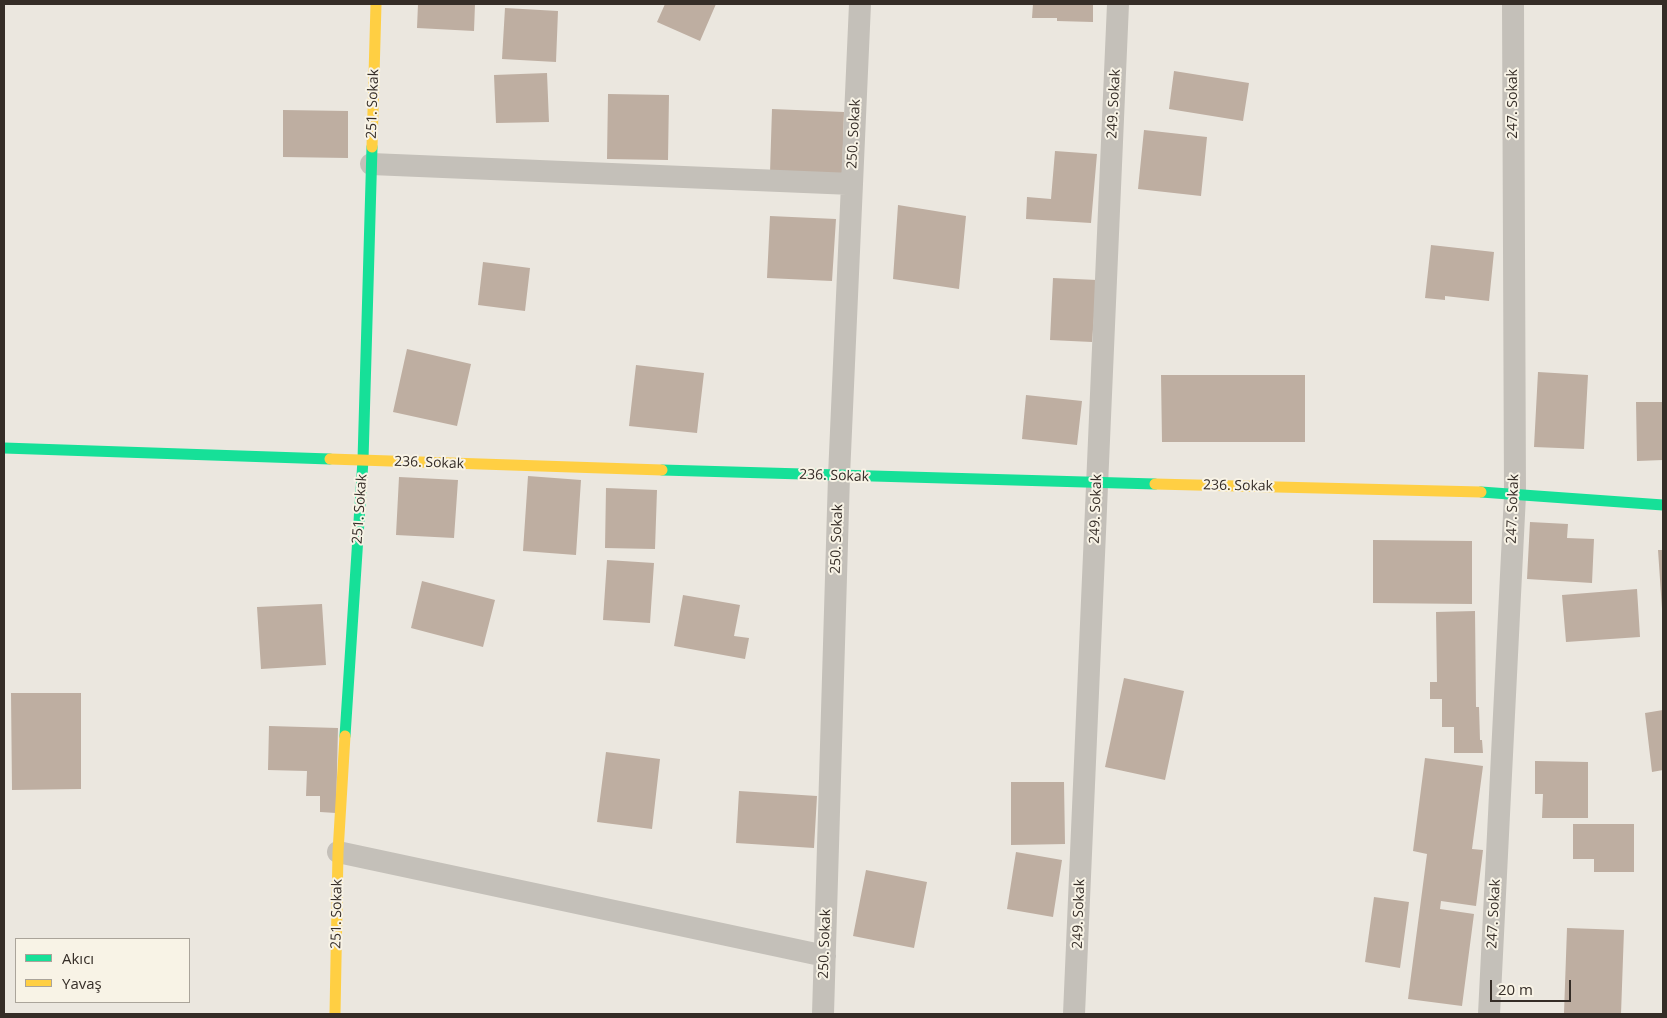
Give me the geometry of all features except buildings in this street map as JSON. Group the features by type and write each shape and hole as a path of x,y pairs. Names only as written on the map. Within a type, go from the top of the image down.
{"street":[{"name":"251. Sokak","path":"335,1014 338,852 363,460 376,4"},
{"name":"250. Sokak","path":"823,1014 839,476 860,4"},
{"name":"249. Sokak","path":"1074,1014 1118,4"},
{"name":"247. Sokak","path":"1490,1014 1515,495 1513,4"},
{"path":"372,164 852,184"},
{"name":"236. Sokak","path":"4,448 839,476 1484,492 1663,505"},
{"path":"338,852 825,956"}],"traffic: fast":[{"path":"345,736 363,460 372,147"},
{"path":"4,448 330,459"},
{"path":"662,470 1155,484"},
{"path":"1481,492 1663,505"}],"traffic: slow":[{"path":"372,147 376,4"},
{"path":"330,459 662,470"},
{"path":"1155,484 1481,492"},
{"path":"335,1014 338,852 345,736"}]}
